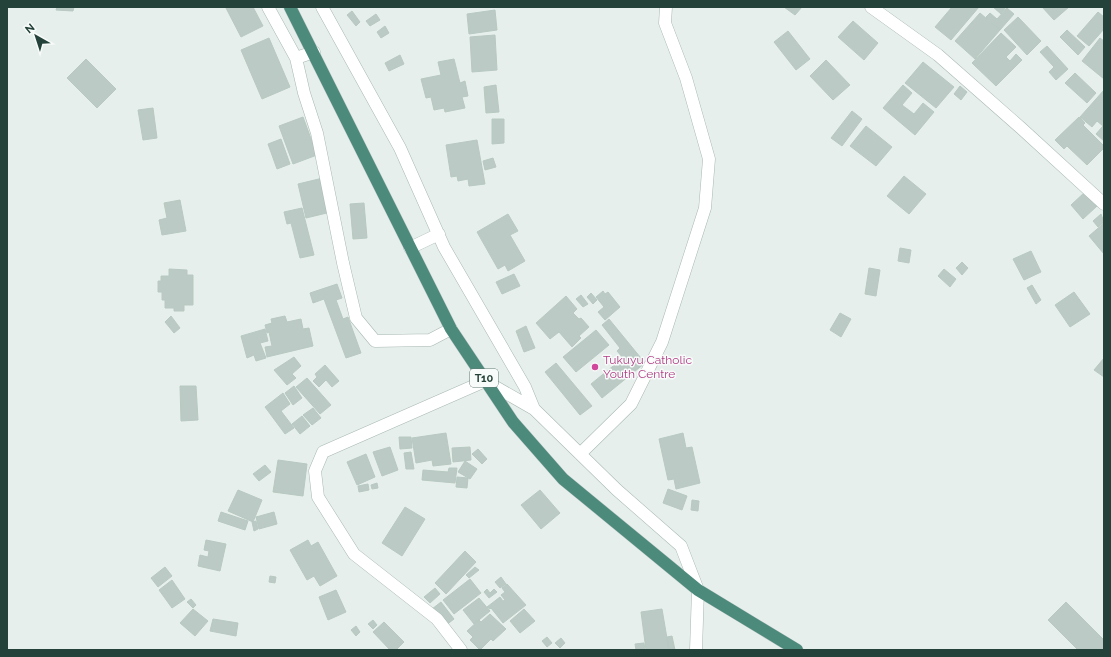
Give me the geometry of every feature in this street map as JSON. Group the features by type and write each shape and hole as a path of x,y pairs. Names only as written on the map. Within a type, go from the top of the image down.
{"highway":[{"name":"T10","path":"290,7 314,52 451,329 513,422 563,479 698,590 797,650"}],"street":[{"path":"268,7 296,58 304,93 318,133 343,263 356,318 375,341 430,340 451,329"},
{"path":"322,7 400,148 439,234 525,387 534,409"},
{"path":"580,454 631,404 652,363 662,342 705,208 709,159 686,78 665,23 666,7"},
{"path":"871,7 938,55 1022,128 1104,204"},
{"path":"296,58 314,52"},
{"path":"410,248 439,234"},
{"path":"461,650 437,619 354,554 318,497 314,472 323,452 386,426 486,381 534,409 617,490 681,546 698,590 696,650"}],"building":[{"path":"57,7 74,7 73,11 56,10"},
{"path":"253,7 263,26 241,37 226,8"},
{"path":"784,7 802,7 795,15"},
{"path":"952,7 979,7 951,40 935,27"},
{"path":"993,7 1006,7 1001,14"},
{"path":"1042,7 1069,7 1054,20"},
{"path":"1007,8 1014,14 1000,30 986,17 990,13 997,19"},
{"path":"495,10 497,30 469,34 467,14"},
{"path":"352,11 360,22 356,26 347,15"},
{"path":"1098,12 1104,17 1104,29 1089,46 1077,36"},
{"path":"980,13 1000,30 975,59 955,41"},
{"path":"376,14 380,20 370,26 366,21"},
{"path":"1018,17 1041,41 1027,55 1004,30"},
{"path":"853,21 878,43 864,60 838,37"},
{"path":"385,26 389,33 381,38 377,32"},
{"path":"1067,30 1085,47 1078,55 1060,37"},
{"path":"788,31 810,59 796,70 774,42"},
{"path":"1001,33 1016,47 1006,57 1010,61 1016,54 1022,60 996,86 972,63"},
{"path":"495,35 497,70 472,72 470,37"},
{"path":"269,38 290,87 262,99 241,50"},
{"path":"1100,38 1104,41 1104,79 1082,61"},
{"path":"1047,46 1068,69 1056,80 1049,72 1054,67 1040,52"},
{"path":"400,55 404,64 389,71 385,63"},
{"path":"86,59 116,89 97,108 67,78"},
{"path":"454,59 460,83 465,81 468,96 462,97 465,108 445,112 444,108 434,110 431,97 426,98 421,79 441,75 438,62"},
{"path":"826,60 850,85 833,100 810,76"},
{"path":"923,62 954,87 936,108 905,83"},
{"path":"1075,73 1096,93 1087,103 1065,83"},
{"path":"496,85 499,112 486,113 484,87"},
{"path":"903,85 912,93 902,105 914,114 923,103 934,112 915,135 883,108"},
{"path":"960,86 967,92 961,100 954,94"},
{"path":"1104,90 1104,141 1096,134 1103,126 1097,121 1092,127 1080,117"},
{"path":"153,108 157,138 143,140 138,110"},
{"path":"852,111 862,119 842,146 831,138"},
{"path":"303,117 317,155 293,164 279,126"},
{"path":"1079,117 1085,123 1083,125 1104,146 1104,148 1087,165 1067,146 1064,149 1055,140"},
{"path":"492,119 504,119 504,143 492,144"},
{"path":"866,126 892,147 876,166 850,146"},
{"path":"281,139 290,164 277,169 268,144"},
{"path":"477,140 485,184 469,186 468,179 458,181 457,176 451,177 446,145"},
{"path":"493,158 496,167 485,170 483,161"},
{"path":"904,176 926,194 909,214 887,196"},
{"path":"323,178 331,212 306,218 298,184"},
{"path":"1085,192 1097,206 1083,219 1071,205"},
{"path":"180,200 186,231 162,235 159,220 167,218 164,203"},
{"path":"364,203 367,238 353,239 350,204"},
{"path":"302,208 314,255 300,258 291,223 287,224 284,212"},
{"path":"508,214 518,231 510,235 525,261 508,271 505,265 498,269 477,232"},
{"path":"1101,214 1104,222 1098,227 1093,221"},
{"path":"1104,223 1104,254 1089,236"},
{"path":"900,248 911,250 909,263 898,261"},
{"path":"1031,251 1041,272 1024,280 1013,259"},
{"path":"962,262 968,268 962,275 956,268"},
{"path":"869,268 880,270 876,296 865,294"},
{"path":"169,269 187,270 187,275 193,275 193,305 184,305 184,311 174,311 174,308 165,308 165,300 162,300 162,292 158,292 158,281 161,281 161,276 169,276"},
{"path":"944,269 956,279 950,287 938,276"},
{"path":"514,274 520,286 502,294 496,282"},
{"path":"337,284 342,298 336,300 343,319 348,317 361,353 346,358 324,299 313,303 310,293"},
{"path":"1032,285 1041,300 1036,304 1027,288"},
{"path":"603,291 605,294 608,292 620,307 605,320 598,312 604,307 596,297"},
{"path":"1074,292 1090,314 1070,327 1055,305"},
{"path":"591,293 597,300 593,304 587,297"},
{"path":"581,295 588,304 583,307 576,299"},
{"path":"566,296 577,309 573,313 579,319 581,318 589,327 579,336 581,338 572,347 559,332 550,339 536,323"},
{"path":"840,313 851,319 841,337 830,330"},
{"path":"171,316 180,328 174,333 165,322"},
{"path":"285,316 287,322 301,319 303,329 309,328 313,346 267,357 265,347 272,346 269,332 267,333 265,325 272,323 271,319"},
{"path":"609,319 645,363 602,398 591,384 623,358 617,351 620,348 602,325"},
{"path":"526,326 535,348 524,352 516,331"},
{"path":"265,329 268,341 260,343 266,358 256,361 254,355 247,358 241,336"},
{"path":"596,330 609,345 576,372 563,357"},
{"path":"294,357 301,366 292,374 296,378 287,385 274,370"},
{"path":"1104,358 1104,377 1094,370"},
{"path":"556,363 592,406 580,415 545,372"},
{"path":"325,365 339,381 332,387 326,380 319,387 313,381 317,377 315,374"},
{"path":"307,378 331,405 320,414 296,387"},
{"path":"180,386 196,386 198,420 181,421"},
{"path":"294,386 302,398 293,405 285,393"},
{"path":"283,393 290,404 281,411 294,428 285,434 265,407"},
{"path":"313,408 321,418 312,425 303,415"},
{"path":"302,416 310,426 300,434 292,424"},
{"path":"446,433 451,464 433,466 432,460 416,463 412,438"},
{"path":"683,433 686,448 692,447 700,483 676,489 674,479 668,480 659,439"},
{"path":"399,437 411,437 412,448 400,449"},
{"path":"390,447 398,470 382,476 373,452"},
{"path":"470,447 471,460 453,462 452,448"},
{"path":"478,449 487,459 482,464 472,454"},
{"path":"411,452 414,469 406,469 404,453"},
{"path":"366,454 375,477 357,485 347,462"},
{"path":"278,460 307,464 303,496 273,492"},
{"path":"465,461 477,469 470,479 458,472"},
{"path":"265,465 271,472 259,481 253,474"},
{"path":"449,468 457,468 455,483 422,480 423,470 448,472"},
{"path":"457,477 468,478 467,488 456,487"},
{"path":"377,483 378,488 372,489 371,485"},
{"path":"368,484 369,490 359,492 358,486"},
{"path":"668,489 687,496 682,510 663,503"},
{"path":"238,490 262,500 253,522 228,511"},
{"path":"540,490 560,513 541,529 521,505"},
{"path":"692,500 699,501 698,511 691,510"},
{"path":"405,507 425,519 402,556 382,543"},
{"path":"221,512 248,521 245,530 218,521"},
{"path":"274,512 277,524 259,529 256,517"},
{"path":"256,521 258,529 254,531 252,522"},
{"path":"206,540 226,544 220,571 198,566 200,555 208,557 209,551 204,550"},
{"path":"308,540 311,546 318,542 337,576 320,586 314,576 307,580 290,550"},
{"path":"465,551 476,562 446,594 435,583"},
{"path":"165,567 172,576 158,587 151,578"},
{"path":"475,567 479,570 469,578 466,575"},
{"path":"270,576 276,577 275,583 269,582"},
{"path":"501,577 506,584 500,588 495,582"},
{"path":"470,579 481,593 454,614 443,600"},
{"path":"172,580 185,599 172,608 159,590"},
{"path":"507,584 526,605 503,623 491,608 490,609 487,607 500,597 503,601 505,600 501,595 505,592 502,588"},
{"path":"435,588 440,594 430,603 424,597"},
{"path":"487,589 490,593 494,589 497,592 489,598 484,592"},
{"path":"336,590 346,612 328,620 319,597"},
{"path":"479,598 490,611 474,624 463,610"},
{"path":"191,599 196,605 193,608 187,602"},
{"path":"441,602 454,619 445,626 432,609"},
{"path":"1066,602 1104,640 1104,650 1078,650 1048,620"},
{"path":"193,609 208,621 195,636 180,623"},
{"path":"524,609 535,621 520,633 510,621"},
{"path":"662,609 669,650 646,650 641,612"},
{"path":"490,614 506,629 493,641 491,639 480,650 470,640 473,637 467,631 479,620 481,622"},
{"path":"213,619 238,623 236,636 210,631"},
{"path":"373,620 377,625 373,629 368,624"},
{"path":"384,622 404,642 396,650 390,650 373,632"},
{"path":"356,626 360,632 356,636 351,630"},
{"path":"672,636 675,650 669,650 667,637"},
{"path":"547,637 552,643 547,647 542,641"},
{"path":"561,638 565,643 560,648 555,643"},
{"path":"644,643 645,650 636,650 635,644"}],"place":[{"name":"Tukuyu Catholic Youth Centre","path":"595,367"}]}
